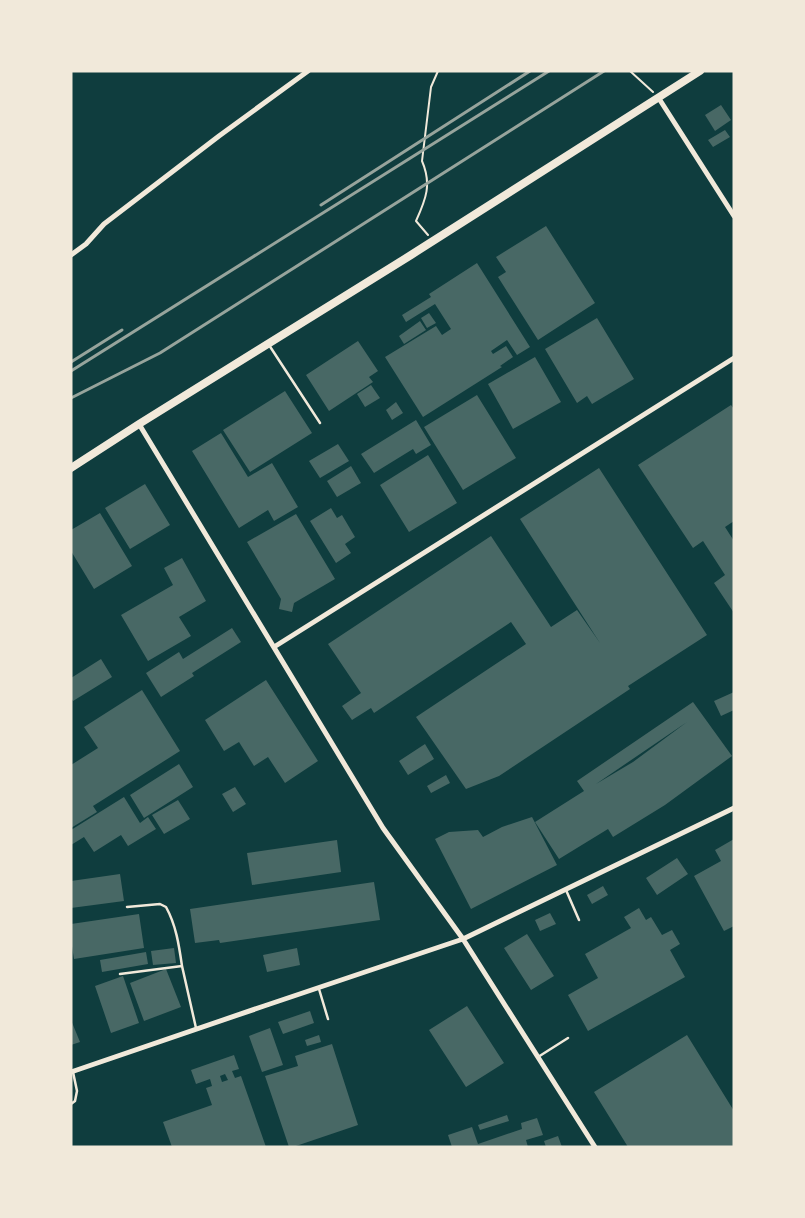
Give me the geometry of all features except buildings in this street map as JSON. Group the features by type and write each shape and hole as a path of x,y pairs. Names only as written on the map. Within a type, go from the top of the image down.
{"main road":[{"path":"71,468 700,71"}],"street":[{"path":"71,255 86,244 111,218 308,71"},
{"path":"658,97 734,216"},
{"path":"274,647 734,358"},
{"path":"139,424 383,828 463,940 595,1147"},
{"path":"72,1072 319,987 463,940 734,808"}],"lane":[{"path":"268,344 320,423"},
{"path":"566,890 579,920"},
{"path":"127,907 160,904 166,907 171,916 178,939 196,1029"},
{"path":"120,974 182,966"},
{"path":"319,987 328,1020"},
{"path":"538,1056 568,1038"},
{"path":"71,1104 75,1101 77,1091 72,1072"}],"path":[{"path":"433,241 416,221 428,193 427,171 422,161 431,87 438,71"},
{"path":"630,71 658,97"}],"railway":[{"path":"321,205 530,71"},
{"path":"71,371 549,71"},
{"path":"71,398 160,353 604,71"},
{"path":"71,362 122,330"}]}
